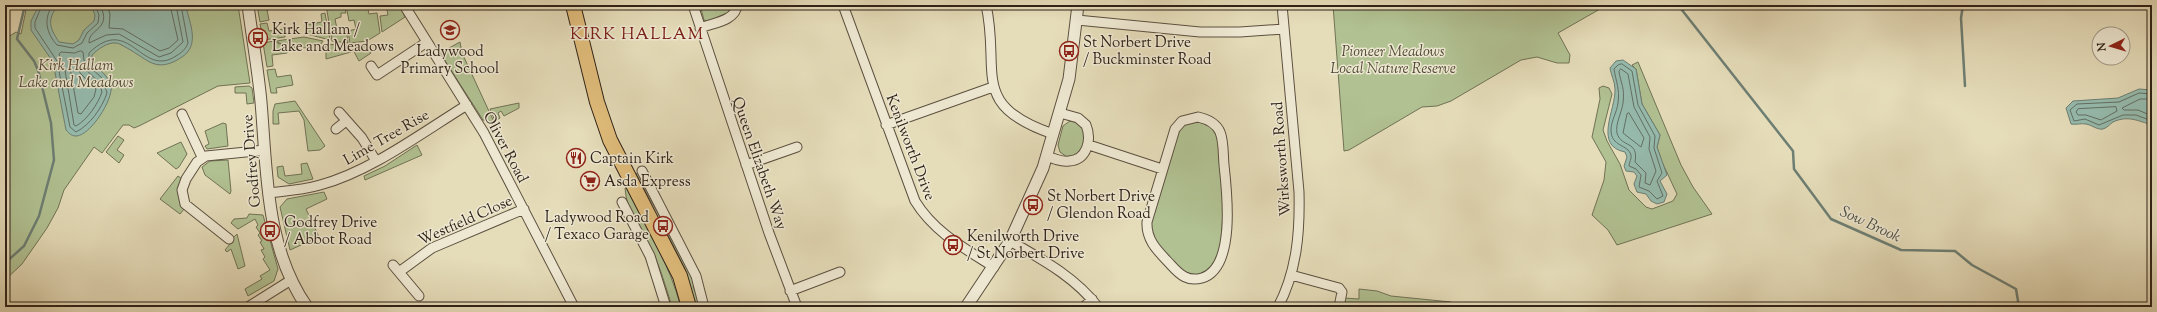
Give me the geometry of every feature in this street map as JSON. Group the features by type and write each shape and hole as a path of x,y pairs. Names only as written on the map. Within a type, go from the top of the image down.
{"main road":[{"path":"573,5 602,119 610,140 680,276 689,307"}],"street":[{"name":"Godfrey Drive","path":"248,5 260,89 270,212 278,244 291,280 307,307"},
{"name":"Oliver Road","path":"404,5 484,133 574,307"},
{"name":"Queen Elizabeth Way","path":"693,5 746,164 790,291 797,307"},
{"path":"700,28 731,16 736,11 737,5"},
{"name":"Kenilworth Drive","path":"843,5 915,201 937,230 994,267"},
{"path":"986,5 990,68 993,87 1001,103 1016,118 1031,126 1053,134"},
{"path":"966,307 1010,242 1031,199 1047,156 1069,79 1078,5"},
{"name":"Wirksworth Road","path":"1278,307 1291,275 1300,230 1300,199 1282,5"},
{"path":"1077,20 1200,32 1240,32 1284,29"},
{"path":"370,66 377,75 428,42"},
{"path":"886,125 993,87"},
{"name":"Lime Tree Rise","path":"268,193 298,190 321,185 356,172 467,105"},
{"path":"339,112 362,138 376,161"},
{"path":"1047,156 1063,161 1073,161 1083,154 1089,145 1086,125 1078,118 1060,113"},
{"path":"182,114 202,157"},
{"path":"1198,117 1210,121 1217,127 1221,137 1225,172 1227,228 1219,263 1213,272 1204,277 1193,279 1182,276 1148,237 1148,215 1162,169 1176,129 1182,121 1198,117"},
{"path":"336,129 346,121"},
{"path":"1089,145 1162,169"},
{"path":"746,164 797,147"},
{"path":"230,239 190,208 183,199 182,190 186,179 202,157 265,150"},
{"path":"646,175 701,288 704,307"},
{"path":"622,208 650,256 666,307"},
{"name":"Westfield Close","path":"419,296 396,268 432,248 524,209"},
{"path":"1010,242 1062,272 1081,287 1098,307"},
{"path":"790,291 840,272"},
{"path":"1291,275 1339,288 1342,292 1339,307"},
{"path":"248,307 291,280"},
{"path":"1084,307 1092,299"}],"green space":[{"name":"Kirk Hallam Lake and Meadows","path":"27,5 238,5 250,83 218,86 139,126 134,128 129,125 123,125 102,153 94,147 64,190 58,208 47,228 22,264 5,280 5,39 16,32 21,34"},
{"path":"261,5 276,5 276,8 267,10 269,20 260,22 258,11"},
{"path":"326,5 344,5 346,13 341,13 341,17 335,19 337,29 346,27 348,43 332,41"},
{"path":"346,5 367,5 369,14 377,13 380,33 367,41 350,43 348,31 356,29 354,20 349,21"},
{"path":"386,5 399,5 405,17 382,32 380,16 388,15"},
{"path":"700,5 734,5 731,13 708,22 704,20"},
{"name":"Pioneer Meadows Local Nature Reserve","path":"1333,5 1607,5 1558,33 1570,55 1569,63 1557,63 1537,57 1521,60 1451,101 1437,106 1422,107 1349,150 1344,151"},
{"path":"325,13 330,40 307,34 305,25 322,22 321,14"},
{"path":"267,23 269,31 284,29 285,37 263,40 260,24"},
{"path":"304,37 323,41 321,44 316,46 298,48 286,46 276,41"},
{"path":"274,41 287,48 287,53 272,55 273,66 267,67 263,43"},
{"path":"460,42 462,53 494,122 483,120 440,53"},
{"path":"326,44 349,46 351,52 326,59"},
{"path":"366,45 371,53 359,61 351,46"},
{"path":"1638,62 1681,165 1693,187 1712,214 1617,245 1608,230 1592,215 1604,180 1606,162 1592,137 1600,99 1599,88 1603,86 1609,88 1612,94 1603,130 1607,141 1620,164 1629,190 1646,207 1652,209 1673,201 1677,194 1662,162 1657,147 1660,135 1642,104 1636,69 1632,65"},
{"path":"275,69 277,77 291,75 293,85 276,88 277,93 271,93 267,70"},
{"path":"249,86 252,88 254,103 247,104 246,93 235,93 235,87"},
{"path":"295,101 325,146 320,150 308,151 304,120 299,111 278,113 279,124 273,124 273,111 275,104"},
{"path":"519,103 519,108 504,116 501,111 498,113 500,118 495,121 490,109"},
{"path":"1070,121 1075,122 1083,130 1085,141 1084,146 1077,155 1067,157 1060,152 1058,145 1063,126"},
{"path":"1199,121 1207,124 1214,130 1218,140 1221,155 1223,218 1219,253 1215,264 1198,277 1183,273 1155,243 1150,222 1176,134 1184,124"},
{"path":"223,123 226,124 228,146 207,149 205,146 209,144 205,131"},
{"path":"118,136 124,140 117,150 124,155 119,163 106,152"},
{"path":"181,142 187,154 179,167 176,169 157,153"},
{"path":"417,145 422,155 365,180 364,176 385,166"},
{"path":"228,160 230,194 205,175 202,167 210,161"},
{"path":"307,163 313,179 289,184 278,177 277,167 283,166 285,176 302,174 301,164"},
{"path":"639,172 680,251 695,284 693,286 695,292 698,294 701,307 696,307 685,269 665,229 666,228 636,174"},
{"path":"178,176 182,179 185,208 180,214 160,199"},
{"path":"627,187 664,260 681,307 672,307 663,277 654,255 628,204 625,188"},
{"path":"324,192 327,199 306,209 319,237 290,250 280,207 287,199"},
{"path":"249,214 263,215 278,269 274,281 248,296 245,289 262,279 260,276 270,270 263,259 265,257 261,250 264,249 260,242 262,241 258,235 260,233 256,227 258,225 255,219 238,229 231,223 234,219 247,218"},
{"path":"237,234 245,266 238,269 231,249 227,252 225,250 230,244 228,243"},
{"path":"1359,289 1377,291 1391,296 1451,302 1451,307 1343,307 1344,298 1359,299"}],"water":[{"path":"39,5 58,5 52,15 51,28 59,42 73,44 79,40 84,30 94,21 95,15 91,5 183,5 186,7 191,27 191,47 182,57 173,62 159,65 147,61 117,43 106,45 99,49 92,55 93,64 104,73 110,82 111,91 109,99 94,124 82,134 76,136 70,134 66,130 53,62 31,30 31,21"},
{"path":"1623,60 1636,69 1642,104 1660,135 1657,147 1667,175 1660,181 1667,194 1664,202 1657,204 1651,201 1646,194 1637,192 1634,184 1637,176 1634,172 1626,171 1624,166 1627,157 1625,152 1615,148 1610,142 1608,135 1608,126 1615,89 1610,68 1616,61"},
{"path":"2139,89 2152,90 2152,125 2137,120 2128,119 2113,122 2103,129 2086,124 2071,124 2066,108 2073,101 2118,98"}],"waterway":[{"path":"5,263 24,246 39,216 54,160 51,123 38,70 34,61 17,39 25,5"},
{"name":"Sow Brook","path":"1678,5 1793,151 1794,169 1831,219 1901,250 1955,251 1972,265 2016,289 2019,307"},
{"path":"1963,5 1961,18 1965,86"}],"place":[{"name":"Ladywood Primary School","path":"450,30"},
{"name":"Kirk Hallam / Lake and Meadows","path":"258,38"},
{"name":"St Norbert Drive / Buckminster Road","path":"1069,51"},
{"name":"Captain Kirk","path":"576,158"},
{"name":"Asda Express","path":"590,181"},
{"name":"St Norbert Drive / Glendon Road","path":"1033,205"},
{"name":"Ladywood Road / Texaco Garage","path":"663,226"},
{"name":"Godfrey Drive / Abbot Road","path":"270,231"},
{"name":"Kenilworth Drive / St Norbert Drive","path":"953,245"}],"district":[{"name":"KIRK HALLAM","path":"637,33"}]}
